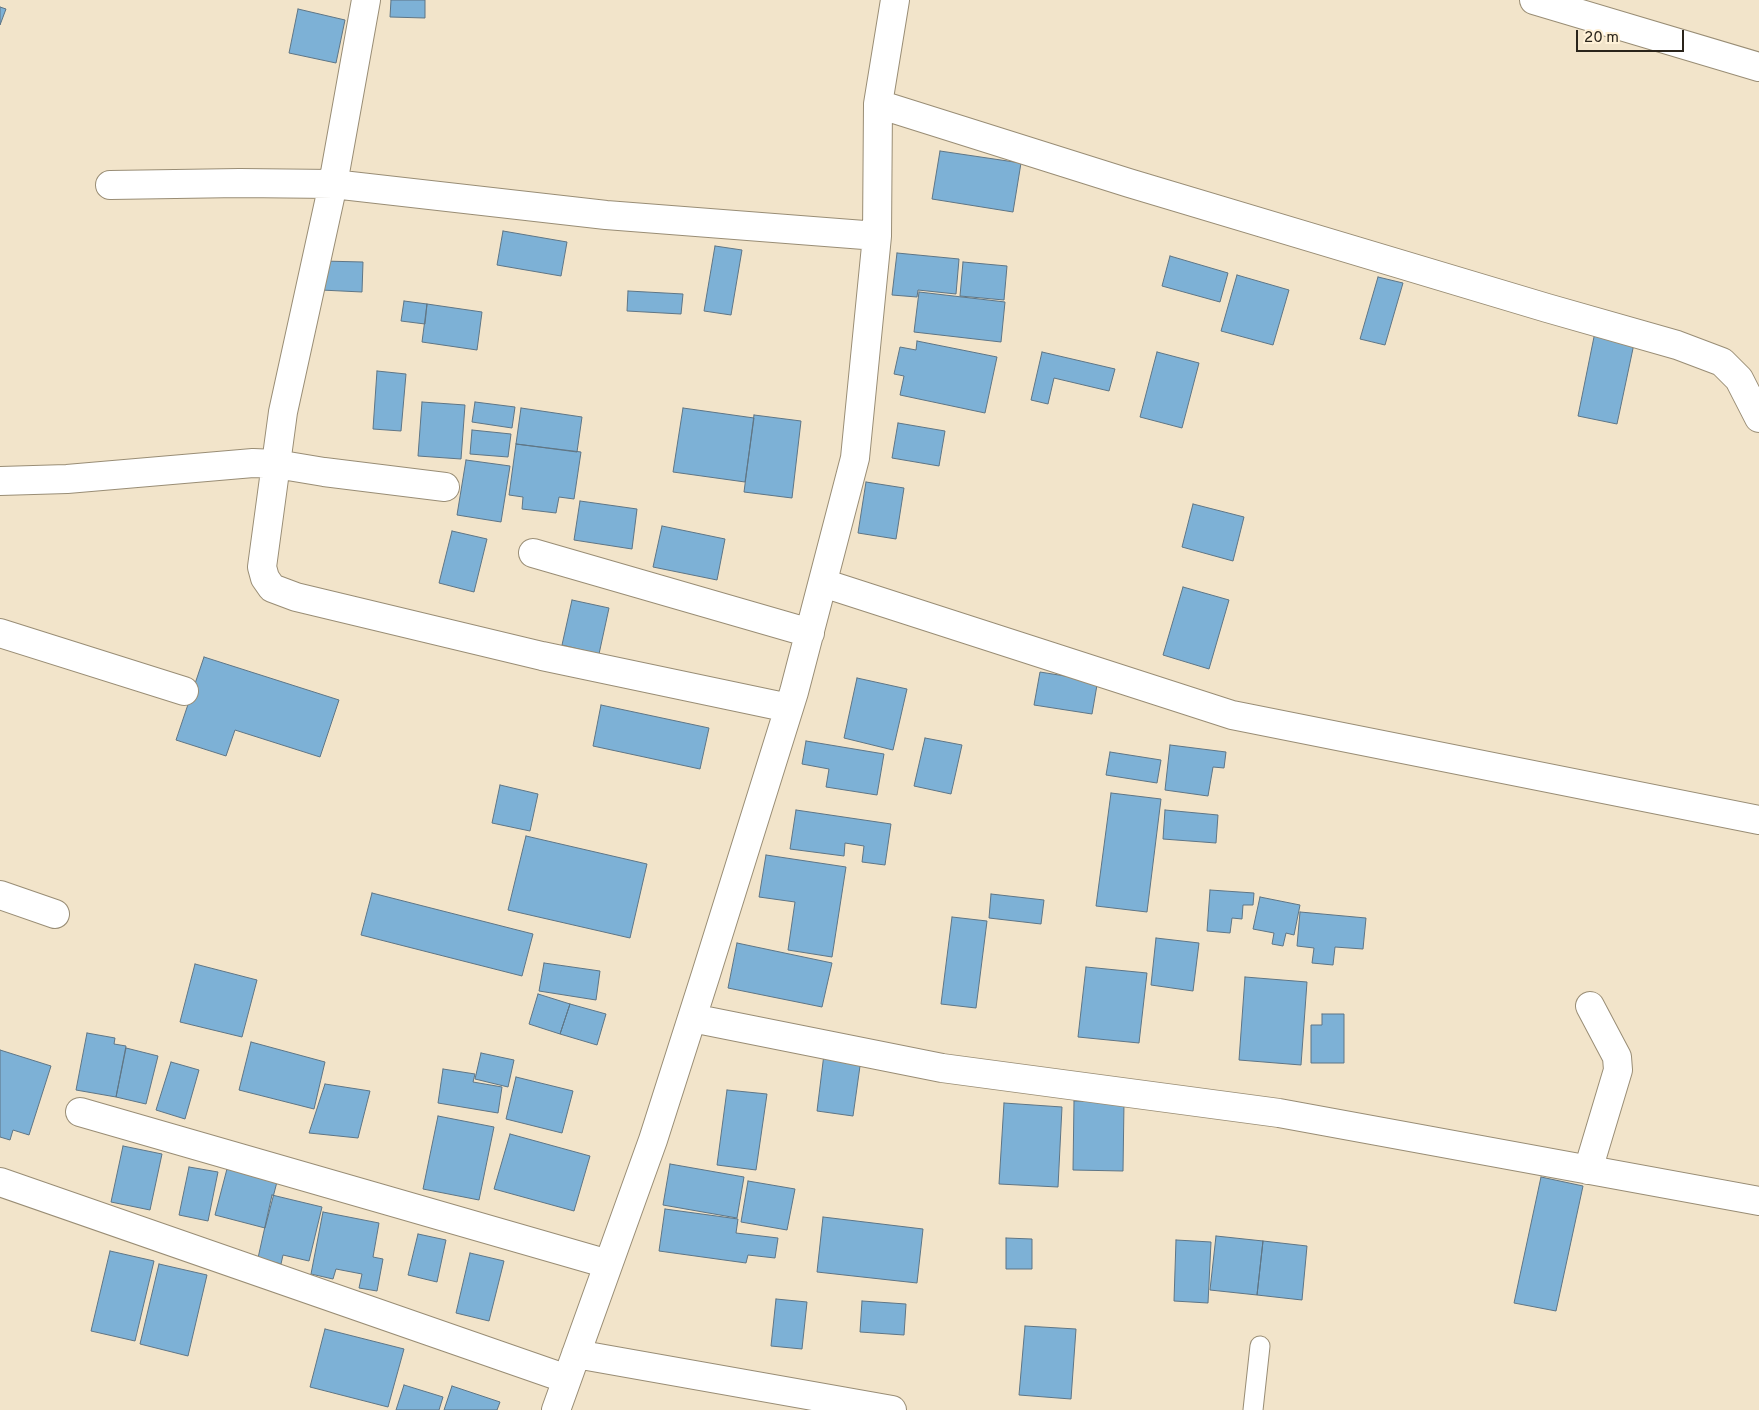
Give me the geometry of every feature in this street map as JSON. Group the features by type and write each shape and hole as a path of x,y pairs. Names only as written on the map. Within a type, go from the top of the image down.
{"street":[{"path":"366,0 333,184 282,412 262,566 265,578 272,588 296,597 542,656 789,708"},
{"path":"556,1410 653,1140 692,1018 789,708 855,458 877,236 878,104 896,0"},
{"path":"1534,0 1759,67"},
{"path":"878,104 1158,192 1677,345 1722,362 1749,377 1759,418"},
{"path":"110,185 333,184 606,215 877,236"},
{"path":"0,481 67,480 253,463 276,464 445,487"},
{"path":"533,553 810,633"},
{"path":"823,583 1232,715 1759,820"},
{"path":"0,632 184,691"},
{"path":"0,895 55,914"},
{"path":"1588,1170 1618,1070 1617,1057 1590,1006"},
{"path":"692,1018 942,1068 1279,1113 1759,1201"},
{"path":"80,1112 608,1264"},
{"path":"0,1182 567,1379"},
{"path":"576,1354 892,1410"}],"lane":[{"path":"1253,1410 1260,1346"}],"building":[{"path":"391,0 425,0 425,18 390,17"},
{"path":"0,7 6,9 0,25"},
{"path":"298,9 345,20 336,63 289,53"},
{"path":"940,151 1021,163 1013,212 932,199"},
{"path":"503,231 567,242 561,276 497,265"},
{"path":"715,246 742,250 731,315 704,311"},
{"path":"897,253 959,259 956,294 918,290 917,297 892,295"},
{"path":"1170,256 1228,273 1220,302 1162,286"},
{"path":"322,261 363,262 362,292 321,290"},
{"path":"963,262 1007,266 1004,300 960,296"},
{"path":"1237,275 1289,290 1273,345 1221,331"},
{"path":"1378,277 1403,283 1385,345 1360,339"},
{"path":"628,291 683,294 681,314 627,311"},
{"path":"919,292 1005,302 1001,342 914,332"},
{"path":"404,301 427,304 425,324 401,321"},
{"path":"427,304 482,312 477,350 422,342"},
{"path":"1595,332 1635,339 1617,424 1578,416"},
{"path":"917,341 997,357 985,413 900,395 904,376 894,374 900,347 916,350"},
{"path":"1042,352 1115,369 1109,391 1054,378 1048,404 1031,400"},
{"path":"1157,352 1199,363 1182,428 1140,417"},
{"path":"377,371 406,374 401,431 373,429"},
{"path":"422,402 465,405 461,459 418,456"},
{"path":"475,402 515,407 512,428 472,422"},
{"path":"521,408 582,417 577,452 516,444"},
{"path":"683,408 754,418 745,482 673,472"},
{"path":"754,415 801,421 792,498 744,492"},
{"path":"898,423 945,431 939,466 892,458"},
{"path":"472,430 511,434 508,457 470,454"},
{"path":"516,444 581,452 574,499 559,497 556,513 522,509 523,497 509,495"},
{"path":"466,460 510,466 501,522 457,515"},
{"path":"866,482 904,488 896,539 858,533"},
{"path":"580,501 637,509 632,549 574,540"},
{"path":"1193,504 1244,517 1233,561 1182,547"},
{"path":"662,526 725,539 717,580 653,567"},
{"path":"452,531 487,539 474,592 439,583"},
{"path":"1183,587 1229,600 1209,669 1163,655"},
{"path":"572,600 609,608 599,654 562,645"},
{"path":"204,657 339,700 320,757 235,730 226,756 176,740"},
{"path":"1066,668 1091,672 1089,683 1097,685 1092,714 1034,705 1040,672 1065,676"},
{"path":"857,678 907,689 893,750 844,738"},
{"path":"601,705 709,728 700,769 593,746"},
{"path":"925,738 962,745 951,794 914,786"},
{"path":"806,741 884,754 877,795 826,787 829,769 802,764"},
{"path":"1170,745 1226,752 1224,768 1213,767 1208,796 1165,790"},
{"path":"1110,752 1161,760 1157,783 1106,775"},
{"path":"500,785 538,794 530,831 492,823"},
{"path":"1111,793 1161,799 1147,912 1096,906"},
{"path":"796,810 891,824 885,865 862,862 864,846 845,843 844,856 790,849"},
{"path":"1165,810 1218,815 1216,843 1163,839"},
{"path":"526,836 647,864 630,938 508,910"},
{"path":"766,855 846,867 832,957 788,950 795,902 759,897"},
{"path":"1210,890 1254,893 1253,905 1243,905 1242,919 1232,918 1230,933 1207,931"},
{"path":"372,893 533,934 522,976 361,935"},
{"path":"991,894 1044,900 1041,924 989,918"},
{"path":"1260,897 1300,905 1294,935 1286,933 1283,946 1272,944 1274,933 1253,929"},
{"path":"1300,912 1366,918 1363,949 1335,947 1333,965 1312,963 1314,948 1297,946"},
{"path":"952,917 987,921 976,1008 941,1004"},
{"path":"1156,938 1199,943 1193,991 1151,985"},
{"path":"737,943 832,963 822,1007 728,988"},
{"path":"544,963 600,971 596,1000 539,991"},
{"path":"195,964 257,980 242,1037 180,1022"},
{"path":"1086,967 1147,973 1139,1043 1078,1037"},
{"path":"1245,977 1307,982 1301,1065 1239,1060"},
{"path":"538,994 570,1004 560,1034 529,1024"},
{"path":"570,1004 606,1014 597,1045 560,1034"},
{"path":"1322,1014 1344,1014 1344,1063 1311,1063 1311,1025 1322,1025"},
{"path":"87,1033 115,1038 114,1044 126,1046 116,1097 76,1090"},
{"path":"251,1042 325,1062 314,1109 239,1090"},
{"path":"126,1048 158,1056 146,1104 116,1097"},
{"path":"0,1050 51,1066 29,1135 13,1130 10,1140 0,1137"},
{"path":"481,1053 514,1060 508,1087 475,1079"},
{"path":"824,1054 861,1059 853,1116 817,1111"},
{"path":"171,1062 199,1070 185,1119 156,1110"},
{"path":"443,1069 475,1074 473,1082 502,1087 498,1113 438,1103"},
{"path":"516,1077 573,1091 562,1133 506,1119"},
{"path":"325,1084 370,1091 358,1138 309,1133"},
{"path":"727,1090 767,1094 756,1170 717,1165"},
{"path":"1074,1101 1124,1102 1123,1171 1073,1170"},
{"path":"1004,1103 1062,1107 1058,1187 999,1184"},
{"path":"438,1116 494,1127 479,1200 423,1189"},
{"path":"510,1134 590,1156 574,1211 494,1189"},
{"path":"123,1146 162,1154 150,1210 111,1202"},
{"path":"670,1164 744,1177 737,1218 663,1205"},
{"path":"228,1165 278,1178 265,1228 215,1215"},
{"path":"189,1167 218,1172 208,1221 179,1215"},
{"path":"1541,1177 1583,1186 1556,1311 1514,1303"},
{"path":"748,1181 795,1189 787,1230 741,1222"},
{"path":"272,1195 322,1207 309,1261 283,1255 281,1264 258,1258"},
{"path":"665,1209 738,1219 736,1233 778,1238 775,1258 748,1255 746,1263 659,1251"},
{"path":"323,1212 379,1223 373,1257 383,1259 377,1291 359,1288 362,1274 336,1269 333,1279 311,1274"},
{"path":"823,1217 923,1229 917,1283 817,1272"},
{"path":"418,1234 446,1240 437,1282 408,1275"},
{"path":"1216,1236 1263,1241 1257,1295 1210,1290"},
{"path":"1006,1238 1032,1239 1032,1269 1006,1269"},
{"path":"1176,1240 1211,1242 1208,1303 1174,1301"},
{"path":"1263,1241 1307,1246 1302,1300 1257,1295"},
{"path":"110,1251 154,1261 135,1341 91,1331"},
{"path":"470,1253 504,1261 489,1321 456,1313"},
{"path":"159,1264 207,1275 188,1356 140,1344"},
{"path":"776,1299 807,1302 802,1349 771,1346"},
{"path":"862,1301 906,1304 904,1335 860,1332"},
{"path":"1025,1326 1076,1329 1071,1399 1019,1395"},
{"path":"325,1329 404,1349 388,1407 310,1387"},
{"path":"404,1385 443,1397 439,1410 396,1410"},
{"path":"452,1386 500,1402 497,1410 444,1410"}]}
